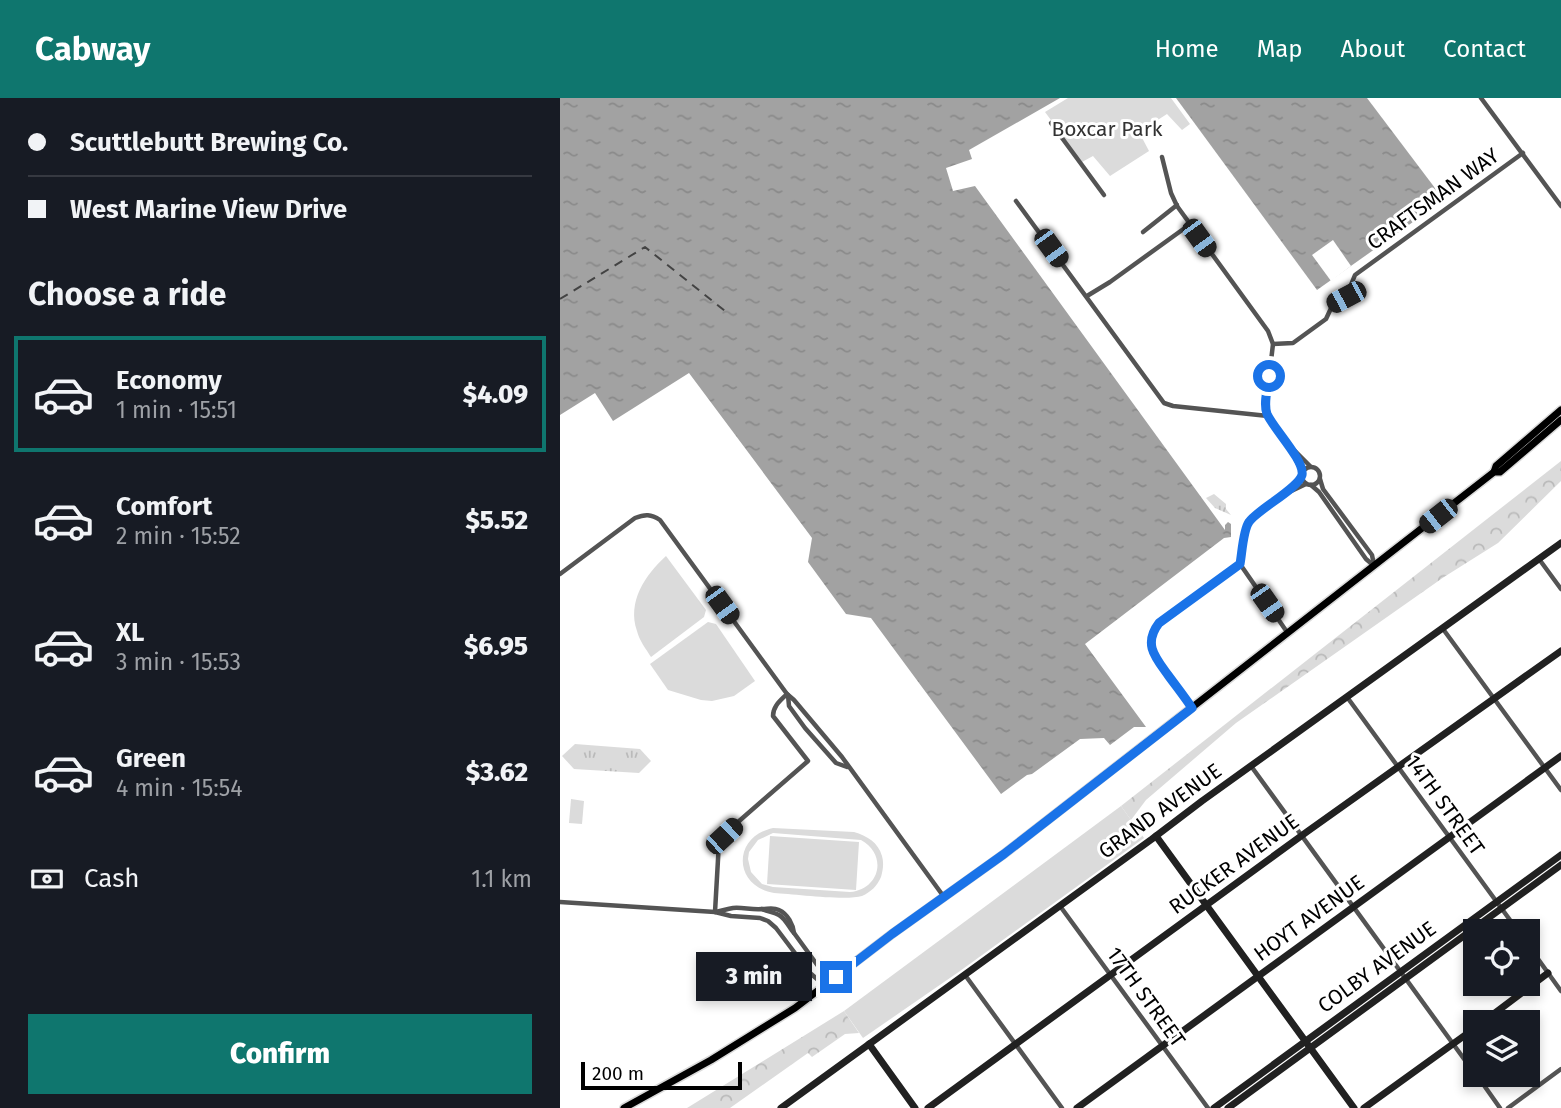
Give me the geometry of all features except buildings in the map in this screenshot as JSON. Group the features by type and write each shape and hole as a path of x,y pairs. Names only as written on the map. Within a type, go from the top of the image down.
{"main road":[{"path":"624,1108 795,1009 1004,854 1494,472 1496,466 1561,410"},
{"path":"1494,472 1500,472 1561,420"}],"street":[{"path":"1481,98 1561,206"},
{"path":"1051,123 1104,195"},
{"name":"CRAFTSMAN WAY","path":"1272,344 1293,343 1317,326 1326,319 1332,304 1346,297 1355,275 1522,153"},
{"path":"1162,157 1171,193 1189,225 1268,331 1272,344 1266,404 1268,416 1290,446 1319,471 1324,489 1372,555 1374,565"},
{"path":"1016,201 1164,403 1182,408 1268,416"},
{"path":"1143,232 1177,205"},
{"path":"1087,297 1189,225"},
{"path":"1290,446 1309,485 1319,492 1366,559 1374,565"},
{"path":"1192,708 1154,655 1154,629 1240,564 1248,523 1281,496 1310,466"},
{"path":"1281,496 1316,484 1320,479"},
{"path":"560,574 635,518 650,515 660,520 788,694 848,767 944,897"},
{"name":"GRAND AVENUE","path":"781,1108 1561,543"},
{"path":"1539,559 1561,589"},
{"path":"1240,564 1288,633"},
{"path":"1443,628 1561,790"},
{"name":"RUCKER AVENUE","path":"928,1108 1561,650"},
{"path":"715,912 719,842 807,761 773,716 777,704 788,694"},
{"name":"14TH STREET","path":"1347,697 1509,919"},
{"name":"HOYT AVENUE","path":"1077,1108 1561,756"},
{"path":"1251,766 1463,1057"},
{"path":"1156,836 1354,1108"},
{"name":"COLBY AVENUE","path":"1228,1108 1308,1045 1499,905 1561,855"},
{"name":"COLBY AVENUE","path":"1499,905 1561,865"},
{"path":"560,902 715,912 760,918 776,928 810,972 825,985"},
{"name":"17TH STREET","path":"1060,905 1208,1108"},
{"path":"715,912 733,908 772,908 784,913 794,933 818,966 825,985"},
{"path":"1540,962 1561,991"},
{"path":"1499,1010 1548,973"},
{"path":"964,974 1062,1108"},
{"path":"1364,1108 1463,1037"},
{"path":"869,1044 915,1108"},
{"name":"COLBY AVENUE","path":"1213,1108 1308,1045"},
{"path":"1508,1108 1561,1069"},
{"path":"1485,1087 1500,1108"}],"green space":[{"name":"Boxcar Park","path":"1068,98 1171,98 1190,124 1182,130 1167,114 1139,132 1149,151 1110,176 1093,156 1082,162 1045,112"},
{"path":"1561,461 1561,481 1498,543 1444,577 1236,723 1146,800 1131,820 1121,806"},
{"path":"1214,494 1226,504 1231,515 1215,508 1206,498"},
{"path":"666,556 706,610 704,617 651,657 638,634 634,610 645,580"},
{"path":"708,622 716,624 755,681 734,696 712,701 668,690 650,664"},
{"path":"575,744 640,749 651,761 639,773 574,769 562,756"},
{"path":"571,799 584,801 582,824 569,823"},
{"path":"1121,806 1144,838 863,1038 844,1011"},
{"path":"773,828 854,832 871,840 878,847 883,859 881,877 871,891 854,897 832,898 774,893 761,889 745,872 743,861 744,851 750,841","holes":["773,833 861,840 870,846 875,854 877,870 868,885 850,892 762,884 751,872 748,859 749,852 758,840"]},
{"path":"770,836 859,842 856,890 767,884"},
{"path":"844,1011 859,1033 845,1034 812,1057 808,1053 730,1108 687,1108"}],"water":[{"path":"560,98 1060,98 969,150 972,159 946,168 953,191 975,186 1225,530 1228,522 1231,524 1231,537 1224,538 1085,644 1146,727 1134,727 1110,745 1104,738 1080,739 1001,794 871,618 846,614 808,562 812,538 689,373 613,421 595,393 560,415"},
{"path":"1176,98 1367,98 1444,200 1317,290"}],"pier":[{"path":"1333,240 1351,266 1331,281 1312,255"}],"ferry route":[{"path":"560,299 645,247 725,311"}],"route":[{"path":"836,977 1004,854 1192,708 1154,655 1154,629 1240,564 1250,520 1301,477 1302,471 1290,446 1266,410 1269,376"}]}
